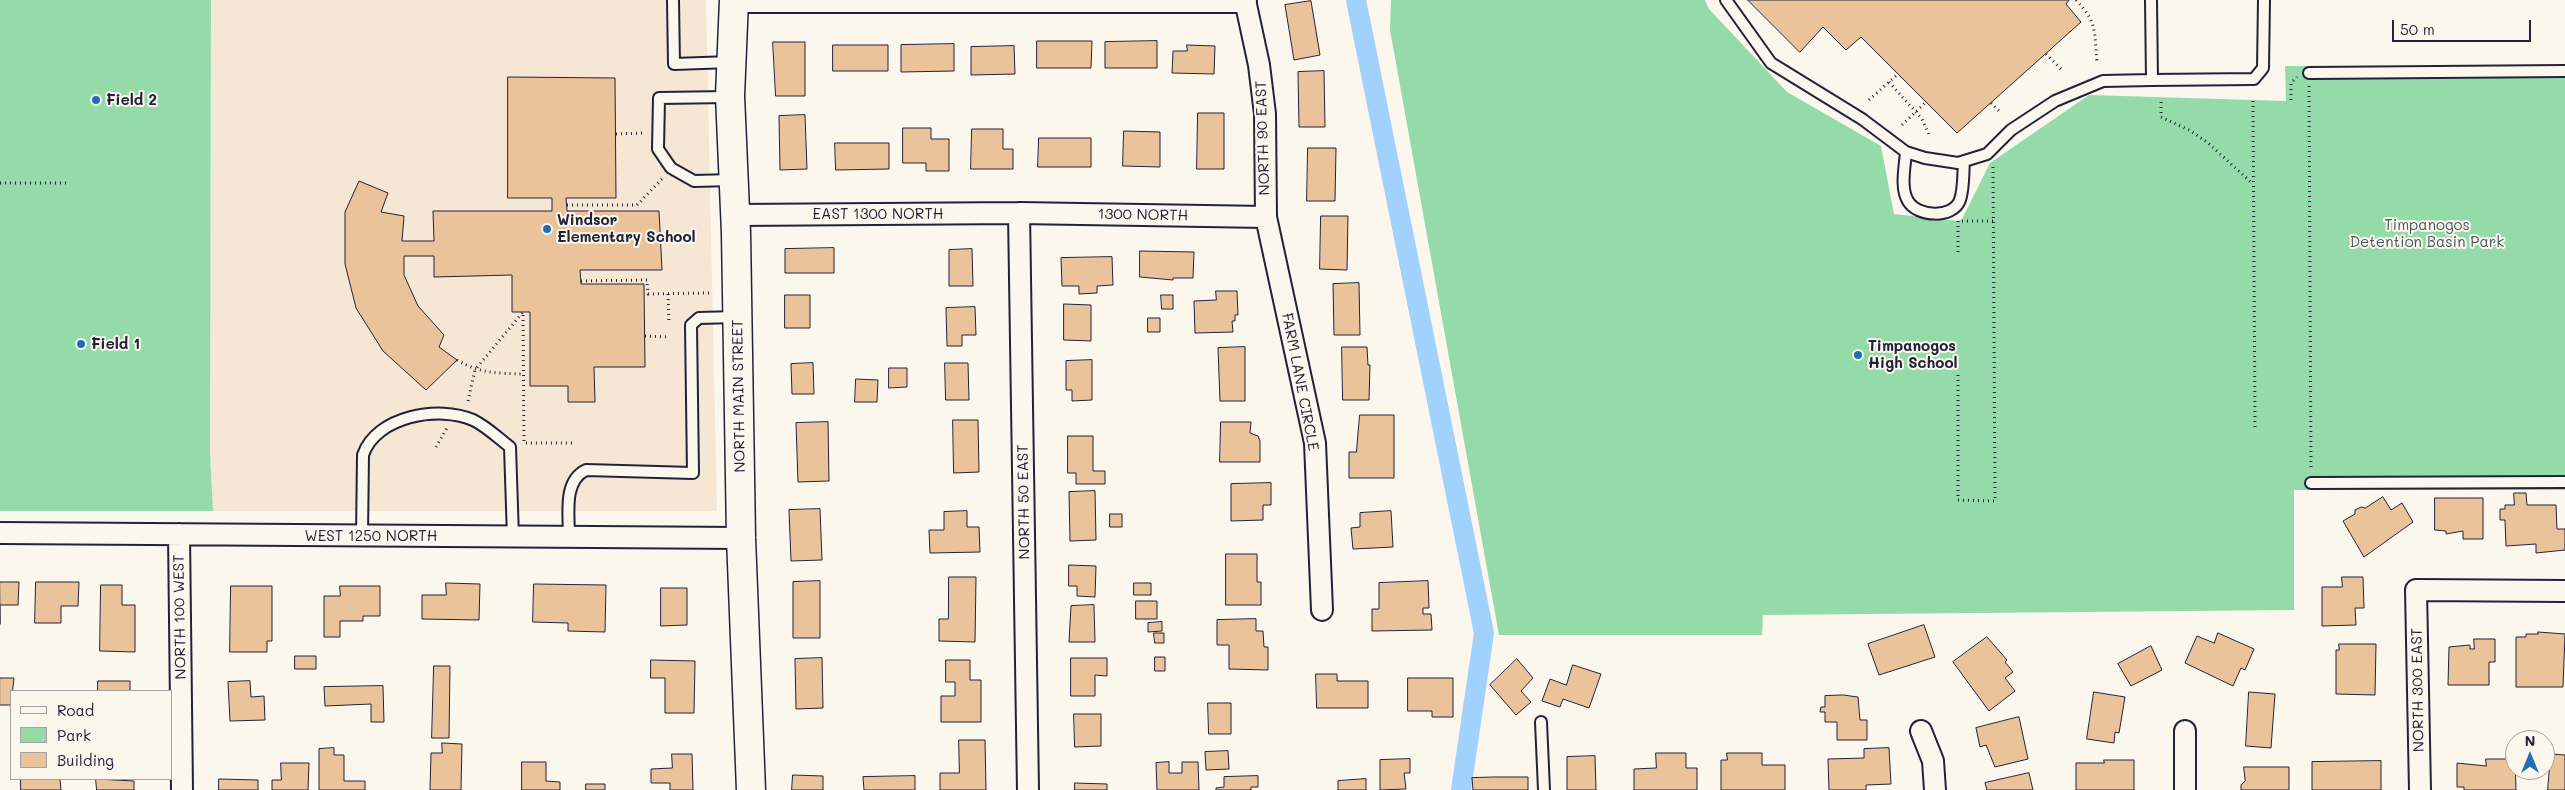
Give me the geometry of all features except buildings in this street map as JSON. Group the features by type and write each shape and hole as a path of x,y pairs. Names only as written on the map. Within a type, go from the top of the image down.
{"street":[{"name":"NORTH MAIN STREET","path":"734,1 730,96 736,215 741,538 751,790"},
{"path":"734,1 1246,1"},
{"name":"NORTH 90 EAST","path":"1246,1 1259,65 1265,114 1266,217"},
{"name":"1300 NORTH","path":"1019,213 1266,217"},
{"name":"EAST 1300 NORTH","path":"736,215 1019,213"},
{"name":"NORTH 50 EAST","path":"1019,213 1028,790"},
{"name":"FARM LANE CIRCLE","path":"1266,217 1315,444 1322,610"},
{"name":"WEST 1250 NORTH","path":"0,533 741,538"},
{"name":"NORTH 100 WEST","path":"179,534 182,790"},
{"name":"NORTH 300 EAST","path":"2420,790 2416,590 2565,591"},
{"path":"1921,731 1933,761 1935,790"},
{"path":"2185,731 2185,790"}],"lane":[{"path":"673,0 674,64 732,62"},
{"path":"1726,0 1772,63 1862,119 1906,152 1925,158 1958,163 1986,154 2011,130 2054,101 2103,81 2254,79 2263,68 2264,0"},
{"path":"2151,0 2152,80"},
{"path":"2310,73 2565,71"},
{"path":"730,96 659,98 658,149 671,168 694,181 734,180"},
{"path":"1906,152 1904,186 1907,200 1914,209 1930,213 1946,212 1956,206 1960,200 1964,161"},
{"path":"569,537 571,484 576,475 586,470 693,473 691,325 699,318 738,317"},
{"path":"362,536 363,455 367,444 389,426 416,415 437,412 473,420 510,446 513,537"},
{"path":"2311,483 2565,482"},
{"path":"1541,722 1544,790"}],"path":[{"path":"2076,0 2090,14 2094,25 2097,62"},
{"path":"2046,54 2062,70"},
{"path":"2291,100 2291,83 2297,77 2310,73 2311,483"},
{"path":"1869,100 1898,74"},
{"path":"1889,82 1925,124 1930,137"},
{"path":"2253,100 2255,427"},
{"path":"1902,126 1926,102"},
{"path":"2162,102 2161,117 2189,130 2206,142 2253,184"},
{"path":"1991,103 2000,112"},
{"path":"616,134 642,133"},
{"path":"1958,375 1958,500 1995,501 1993,157"},
{"path":"567,205 637,205 662,179"},
{"path":"0,183 66,184"},
{"path":"1958,252 1958,221 1993,221"},
{"path":"581,281 647,280 648,294 709,293"},
{"path":"668,294 669,322"},
{"path":"468,401 475,370 523,312 524,443 572,444"},
{"path":"645,336 668,337"},
{"path":"457,360 475,370 486,373 524,374"},
{"path":"436,447 449,425"}],"shaded area":[{"path":"211,0 706,0 717,511 213,511 210,454"}],"green space":[{"path":"0,0 211,0 210,454 213,511 0,511"},
{"name":"Timpanogos High School","path":"1391,0 1705,0 1709,9 1787,92 1881,146 1894,214 1958,221 1962,219 1990,163 2089,95 2286,101 2285,66 2565,67 2565,490 2294,490 2294,610 1763,615 1762,635 1499,635 1390,30"}],"waterway":[{"path":"1356,0 1484,633 1461,790"}],"place":[{"name":"Field 2","path":"96,100"},
{"name":"Windsor Elementary School","path":"547,229"},
{"name":"Field 1","path":"81,344"},
{"name":"Timpanogos High School","path":"1858,355"}],"park label":[{"name":"Timpanogos Detention Basin Park","path":"2427,234"}]}
